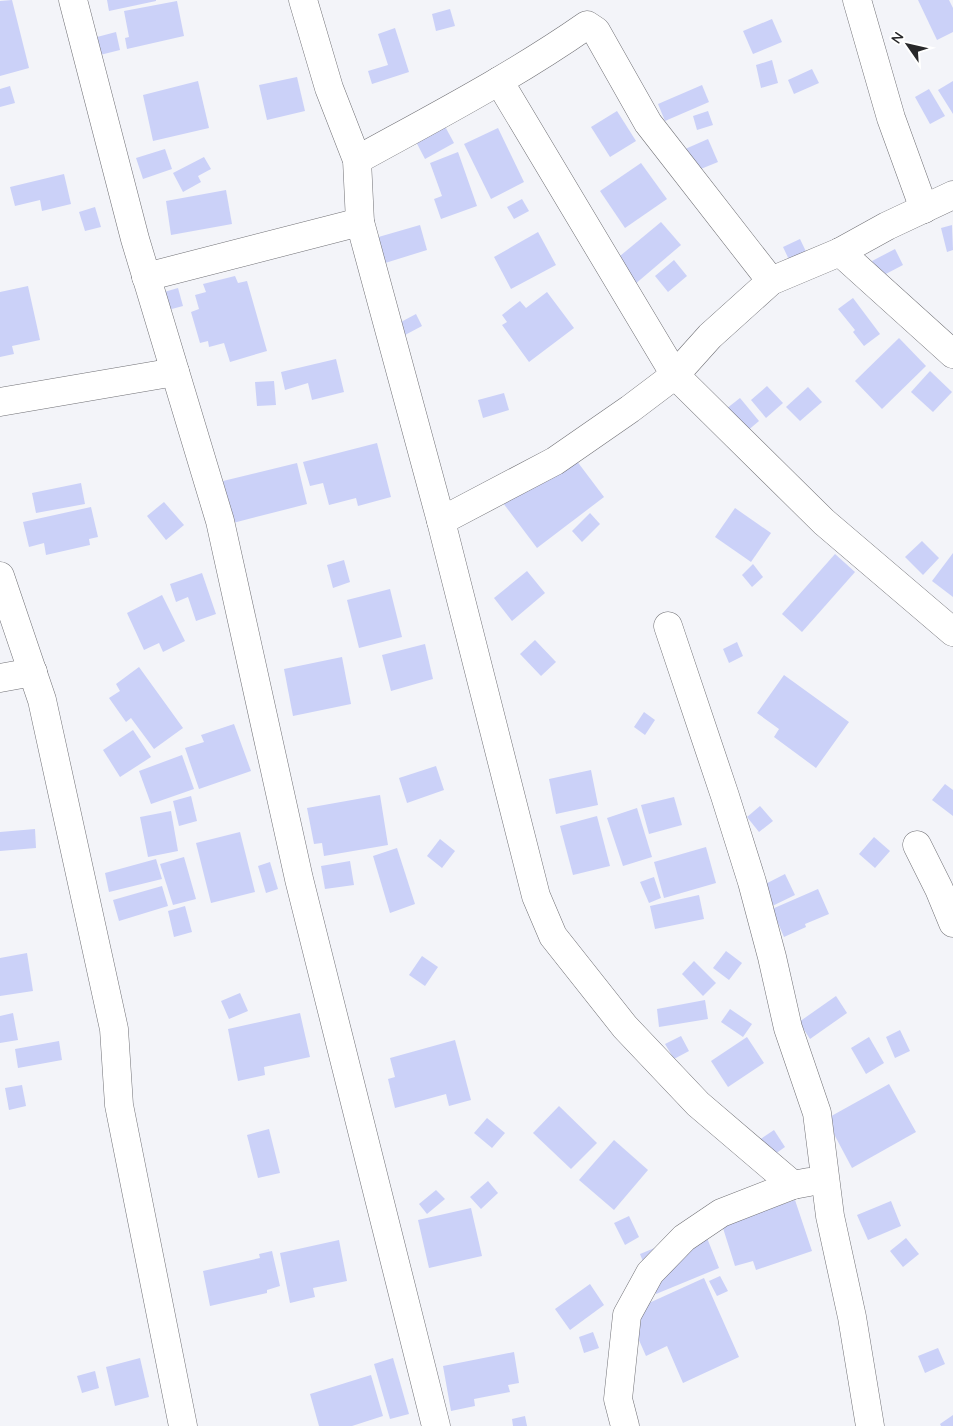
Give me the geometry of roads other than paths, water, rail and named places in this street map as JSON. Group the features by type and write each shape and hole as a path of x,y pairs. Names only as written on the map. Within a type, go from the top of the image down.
{"street":[{"path":"72,0 146,277 220,521 299,879 436,1426"},
{"path":"303,0 329,88 357,160 360,222 441,521 536,896 553,936 624,1027 698,1104 793,1185"},
{"path":"857,0 891,118 924,209"},
{"path":"357,160 499,81 587,25 596,31 648,123 771,281"},
{"path":"499,81 675,376 824,522 953,632"},
{"path":"441,521 555,461 675,376 710,336 771,281 840,252 887,226 953,195"},
{"path":"146,277 360,222"},
{"path":"840,252 953,354"},
{"path":"0,402 175,372"},
{"path":"0,576 42,700 114,1029 119,1105 183,1426"},
{"path":"668,626 752,882 788,1028 817,1113 830,1216 852,1317 870,1426"},
{"path":"0,678 33,672"},
{"path":"916,845 939,889 953,923"},
{"path":"625,1426 618,1399 627,1315 650,1273 684,1238 721,1213 793,1185 825,1178"}]}
